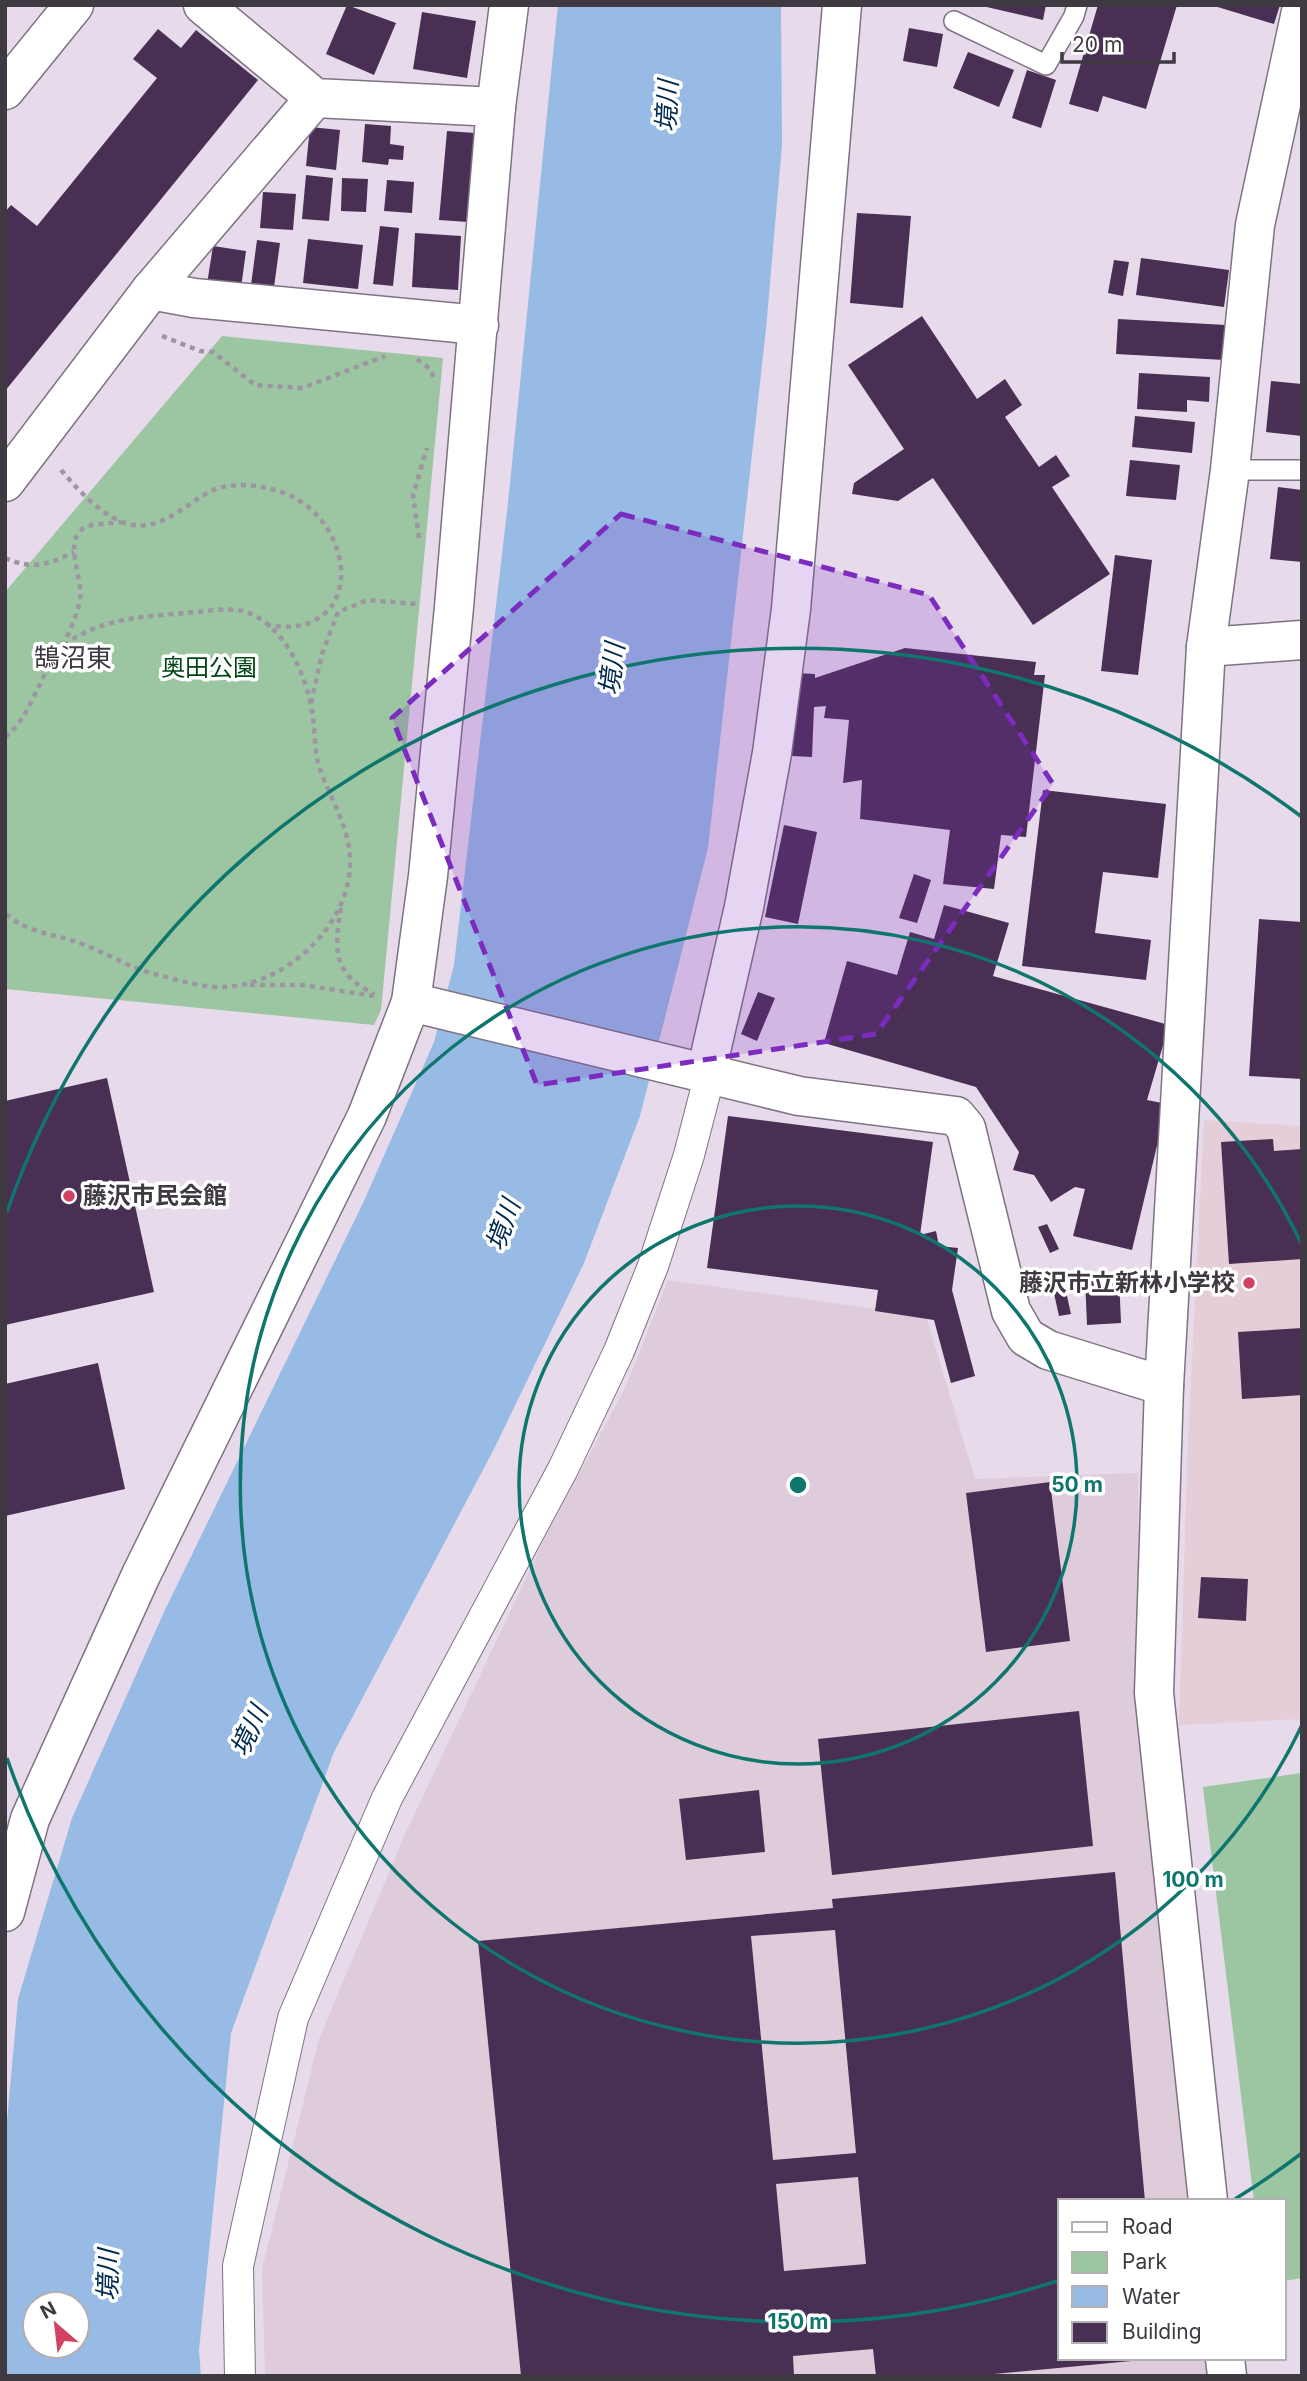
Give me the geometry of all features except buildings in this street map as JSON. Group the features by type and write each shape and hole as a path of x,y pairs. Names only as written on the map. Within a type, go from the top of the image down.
{"street":[{"path":"5,90 74,5"},
{"path":"203,5 315,98 496,107"},
{"path":"5,1912 30,1819 141,1576 367,1116 411,1002 428,876 479,324 496,107 509,5"},
{"path":"240,2376 238,2266 293,2018 387,1798 563,1469 619,1351 653,1266 689,1155 710,1074 711,1051 744,907 772,753 791,609 842,5"},
{"path":"1208,2199 1154,1693 1164,1386 1206,647 1230,470 1255,225 1302,8"},
{"path":"5,482 151,290 315,98"},
{"path":"151,290 194,298 479,324"},
{"path":"1206,647 1302,640"},
{"path":"411,1002 799,1096 956,1116 966,1128 1011,1311 1026,1337 1048,1350 1164,1386"}],"lane":[{"path":"954,21 1045,65 1074,16 1077,5"},
{"path":"1230,470 1302,470"}],"path":[{"path":"127,322 201,351 213,352 255,385 302,388 364,363 393,356"},
{"path":"415,357 430,369 437,390"},
{"path":"420,547 413,495 417,475 431,439"},
{"path":"36,442 87,499 122,522"},
{"path":"5,737 20,726 29,701 61,650 80,600 80,573 74,552 75,538 82,529 92,525 122,522 139,526 157,524 176,516 214,490 236,486 259,486 284,493 303,503 325,522 338,550 342,573 341,593 334,607 314,619 281,627 266,625"},
{"path":"5,558 23,566 47,566 74,552"},
{"path":"310,704 322,654 338,612 368,600 389,602"},
{"path":"61,650 77,636 134,617 234,611 256,617 266,625 298,663 310,704 316,752 324,782 349,841 349,888 314,943 269,976 239,985"},
{"path":"5,920 78,942 145,972 218,987 303,985 381,997 360,987 345,972 337,957 335,940 343,901"},
{"path":"5,913 20,926"}],"highlighted area":[{"path":"621,514 929,595 1053,784 876,1034 537,1085 392,718"}],"shaded area":[{"name":"藤沢市立新林小学校","path":"1204,1120 1302,1126 1302,1719 1179,1725 1188,1440"},
{"path":"668,1280 926,1316 975,1479 1138,1473 1140,1700 1193,2199 1058,2199 1058,2360 1210,2360 1212,2376 265,2376 262,2269 319,2039 406,1832 545,1538 626,1386"}],"green space":[{"name":"奥田公園","path":"222,336 443,358 381,1010 374,1025 5,989 5,592"},
{"path":"1302,1773 1302,2278 1286,2281 1286,2199 1254,2199 1203,1787"}],"water":[{"name":"境川","path":"558,5 781,5 782,145 766,329 708,848 640,1116 584,1263 495,1447 334,1752 231,2033 199,2350 201,2376 5,2376 5,2143 18,1999 72,1818 164,1612 364,1201 434,1042 454,965 508,503"}],"place":[{"name":"藤沢市民会館","path":"69,1196"},
{"name":"藤沢市立新林小学校","path":"1249,1283"}],"district":[{"name":"鵠沼東","path":"73,658"}]}
